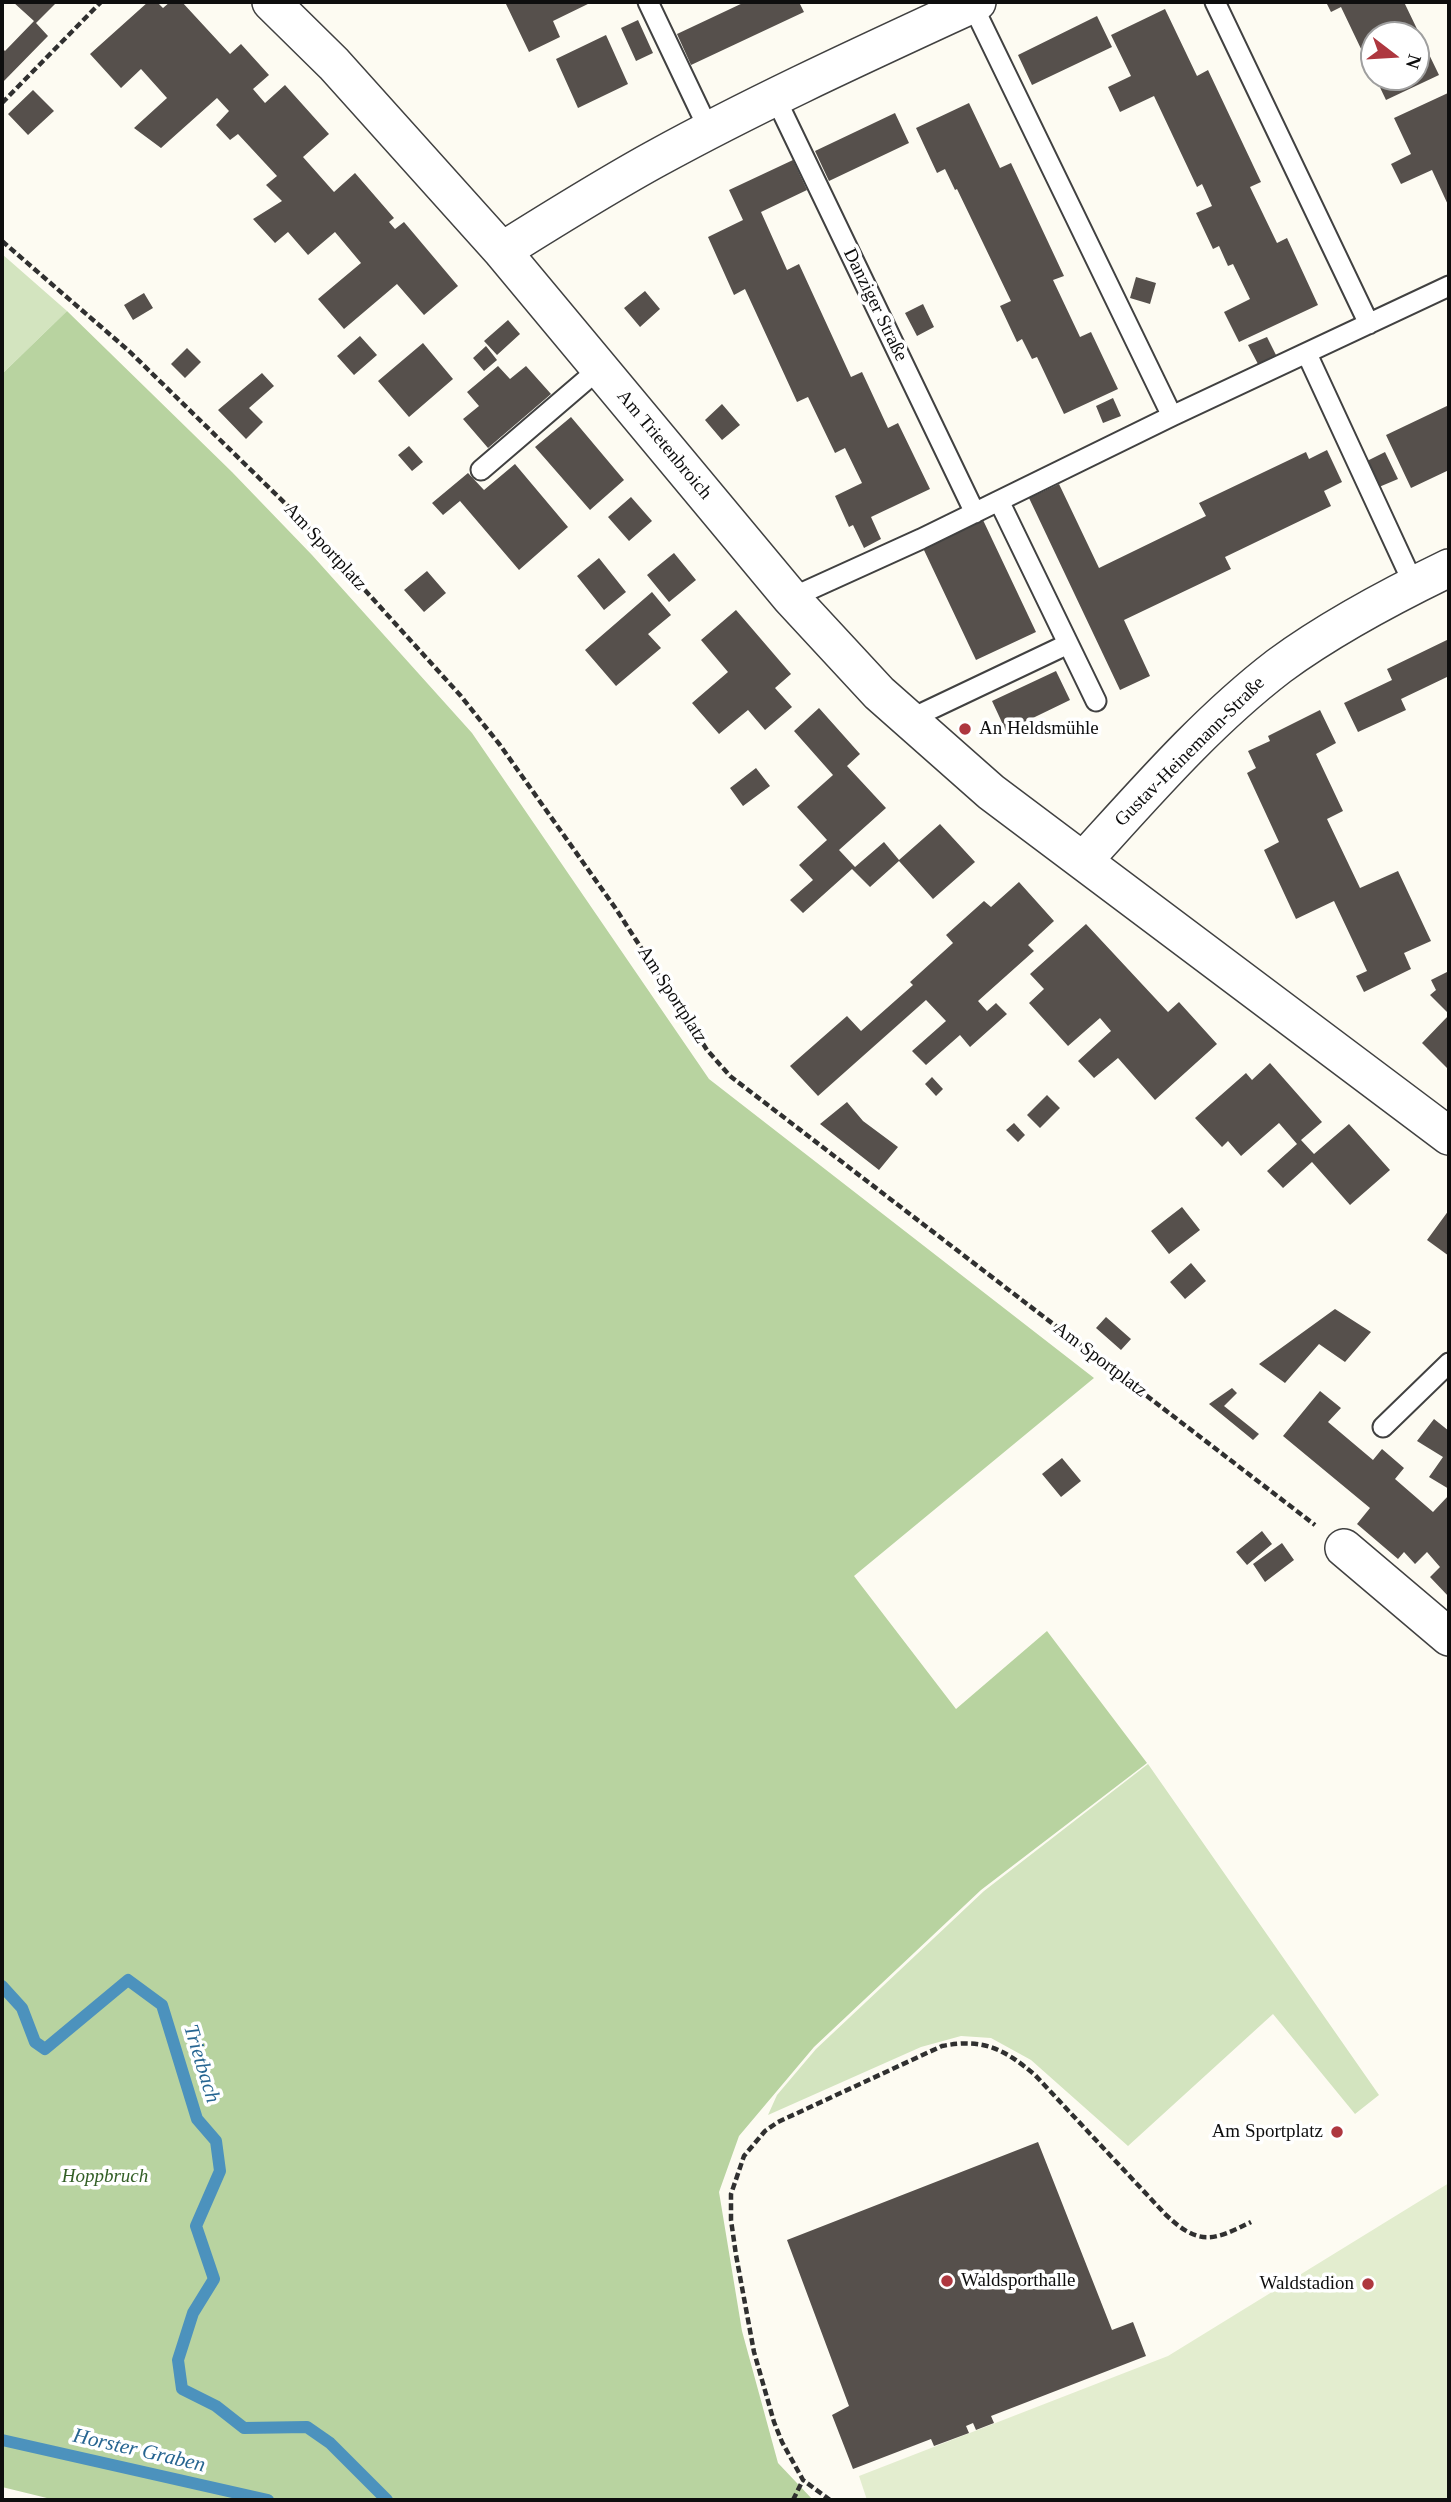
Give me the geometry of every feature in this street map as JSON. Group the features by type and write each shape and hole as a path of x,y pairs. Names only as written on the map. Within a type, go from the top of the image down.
{"street":[{"name":"Am Trietenbroich","path":"271,2 334,64 502,251 791,598 854,668 908,720 991,792 1083,861"},
{"path":"502,251 605,188 709,130 962,5"},
{"name":"Gustav-Heinemann-Straße","path":"1083,861 1173,764 1252,688 1308,645 1449,568"},
{"path":"1083,861 1449,1136"},
{"path":"1344,1548 1449,1637"}],"lane":[{"path":"648,2 709,130"},
{"path":"1215,2 1369,324"},
{"path":"962,5 1172,416"},
{"name":"Danziger Straße","path":"775,97 975,513"},
{"path":"791,598 1449,286"},
{"path":"1307,354 1414,585"},
{"path":"481,470 600,368"},
{"path":"999,501 1096,701"},
{"path":"908,720 1068,644"},
{"path":"1383,1427 1449,1363"}],"path":[{"path":"2,103 101,2"},
{"name":"Am Sportplatz","path":"2,241 129,351 295,513 460,695 616,909 707,1050 730,1076 1344,1548"},
{"path":"830,2500 803,2480 782,2442 754,2352 731,2220 731,2194 744,2157 765,2131 778,2122 942,2046 960,2043 986,2045 1013,2057 1035,2075 1160,2209 1191,2234 1208,2239 1251,2222"},
{"path":"793,2500 803,2480"}],"green space":[{"path":"2,254 67,311 2,374"},
{"name":"Hoppbruch","path":"67,311 232,472 312,555 472,733 709,1079 1094,1378 854,1576 956,1709 1047,1631 1147,1763 981,1890 814,2047 739,2136 719,2192 742,2331 778,2463 813,2500 55,2500 2,2487 2,374"},
{"path":"1148,1764 1379,2095 1355,2114 1273,2014 1128,2146 1031,2060 991,2038 961,2036 921,2047 768,2115 777,2095 816,2049 984,1891"},
{"name":"Waldstadion","path":"1449,2183 1449,2500 867,2500 859,2476 1168,2356"}],"building":[{"path":"13,2 57,2 36,23 48,36 2,83 2,48 5,51 34,21"},
{"path":"148,2 157,2 163,8 170,2 182,2 230,54 241,44 269,75 253,89 265,103 285,85 329,134 303,157 334,192 355,173 394,218 389,222 395,229 404,222 458,286 424,315 397,284 344,329 318,299 361,263 335,232 308,255 288,232 275,243 253,219 282,201 266,185 277,176 238,134 230,140 216,125 229,111 217,98 161,148 134,128 167,98 141,69 121,88 90,54"},
{"path":"505,2 592,2 553,21 560,37 529,52"},
{"path":"745,2 799,2 804,12 691,65 677,34"},
{"path":"1326,2 1404,2 1413,21 1360,21 1360,47 1341,7 1331,12"},
{"path":"1165,9 1197,76 1208,70 1261,182 1250,187 1277,243 1287,238 1318,305 1239,342 1224,312 1250,299 1233,264 1228,266 1219,246 1213,249 1196,213 1212,206 1202,184 1197,187 1154,96 1120,112 1108,87 1131,76 1111,35"},
{"path":"1097,16 1112,47 1032,85 1018,55"},
{"path":"638,20 653,53 636,61 621,28"},
{"path":"606,35 628,84 578,108 556,59"},
{"path":"1430,56 1439,75 1430,79"},
{"path":"33,90 54,111 28,135 8,114"},
{"path":"1382,91 1405,91 1386,100"},
{"path":"1448,93 1449,207 1432,170 1401,184 1391,164 1411,154 1394,118"},
{"path":"969,103 1000,168 1011,163 1064,276 1053,280 1080,337 1091,332 1118,389 1064,414 1037,357 1032,359 1022,339 1017,342 1000,306 1011,301 957,189 955,190 945,169 937,173 916,128"},
{"path":"895,113 909,143 829,181 815,151"},
{"path":"793,160 807,190 761,212 787,270 799,264 851,377 862,372 888,428 898,423 930,489 871,517 881,539 864,548 853,525 849,527 835,496 862,483 845,448 835,453 808,397 797,402 745,289 734,295 708,237 743,220 729,190"},
{"path":"1136,277 1156,283 1150,304 1130,298"},
{"path":"645,291 660,309 640,327 624,308"},
{"path":"144,293 153,308 133,320 124,305"},
{"path":"923,304 934,327 917,336 905,313"},
{"path":"508,320 520,334 497,355 484,341"},
{"path":"360,336 377,355 354,375 337,356"},
{"path":"1267,337 1276,355 1258,364 1248,345"},
{"path":"423,343 453,379 409,417 378,381"},
{"path":"486,346 497,360 484,371 473,358"},
{"path":"187,348 201,362 185,378 171,364"},
{"path":"498,366 510,379 526,366 551,394 488,448 463,419 479,406 467,392"},
{"path":"262,373 274,386 249,408 263,422 246,439 218,410"},
{"path":"1113,398 1121,416 1103,423 1096,406"},
{"path":"722,404 740,425 722,440 705,420"},
{"path":"1449,405 1449,470 1411,488 1386,435"},
{"path":"571,417 624,480 590,510 535,447"},
{"path":"409,446 423,462 412,471 398,455"},
{"path":"1327,450 1342,482 1324,491 1331,506 1225,557 1231,569 1124,620 1150,676 1120,690 1029,498 1059,484 1099,568 1206,516 1199,503 1306,452 1309,459"},
{"path":"1385,452 1398,479 1379,487 1367,461"},
{"path":"515,464 568,527 519,570 460,501 443,515 432,503 468,473 484,490"},
{"path":"631,497 652,521 629,541 608,517"},
{"path":"983,520 1036,632 976,660 923,548"},
{"path":"674,553 696,580 669,602 647,575"},
{"path":"599,558 626,592 604,610 577,576"},
{"path":"427,571 446,593 424,612 404,590"},
{"path":"652,592 671,615 648,634 661,648 616,686 585,650"},
{"path":"736,610 791,674 775,688 792,707 765,730 748,710 719,734 692,703 728,672 701,640"},
{"path":"1449,639 1449,682 1447,677 1401,699 1406,710 1358,732 1344,703 1392,680 1387,669"},
{"path":"1056,671 1070,700 1006,731 992,701"},
{"path":"819,708 860,754 847,766 886,808 839,850 855,867 884,842 899,860 940,824 975,862 933,899 899,861 870,887 852,869 803,913 790,900 813,880 799,865 827,840 797,807 833,775 794,731"},
{"path":"1320,710 1336,743 1316,754 1343,811 1327,819 1360,888 1398,871 1431,941 1404,953 1411,969 1364,992 1356,976 1367,971 1334,901 1296,919 1264,850 1279,842 1247,773 1256,768 1248,751 1270,741 1268,736"},
{"path":"756,768 770,786 743,806 730,788"},
{"path":"1019,882 1054,921 1028,945 1034,951 978,1001 987,1011 996,1003 1007,1014 970,1047 960,1035 926,1065 912,1051 946,1021 926,1000 818,1096 790,1066 847,1016 861,1031 913,985 910,982 953,943 946,935 984,901 991,907"},
{"path":"1086,924 1168,1012 1179,1002 1217,1044 1155,1100 1118,1058 1094,1078 1078,1061 1111,1031 1100,1018 1068,1046 1029,1003 1044,989 1030,974"},
{"path":"1449,971 1449,1014 1430,995 1436,990 1431,980"},
{"path":"1449,1015 1449,1070 1422,1043"},
{"path":"1270,1063 1322,1122 1301,1140 1314,1154 1349,1124 1390,1170 1350,1205 1312,1162 1283,1188 1267,1171 1297,1144 1279,1123 1241,1156 1228,1141 1222,1147 1195,1118 1246,1073 1252,1080"},
{"path":"932,1077 943,1089 936,1096 925,1084"},
{"path":"1047,1095 1060,1108 1040,1128 1027,1115"},
{"path":"847,1102 863,1121 898,1147 879,1170 820,1124"},
{"path":"1014,1123 1025,1135 1018,1142 1006,1130"},
{"path":"1182,1207 1200,1230 1169,1254 1151,1231"},
{"path":"1449,1210 1449,1256 1427,1240"},
{"path":"1191,1263 1206,1281 1185,1299 1170,1282"},
{"path":"1335,1309 1371,1332 1345,1362 1319,1344 1285,1383 1259,1364"},
{"path":"1106,1317 1131,1339 1121,1350 1096,1328"},
{"path":"1232,1388 1237,1393 1224,1406 1259,1434 1253,1440 1209,1404"},
{"path":"1320,1391 1341,1408 1328,1422 1373,1460 1382,1449 1404,1468 1395,1479 1433,1512 1449,1495 1449,1597 1430,1577 1440,1567 1427,1552 1415,1564 1404,1552 1398,1559 1357,1524 1370,1508 1283,1436"},
{"path":"1434,1419 1449,1431 1449,1489 1429,1477 1443,1457 1417,1441"},
{"path":"1062,1458 1081,1481 1061,1497 1042,1474"},
{"path":"1262,1531 1272,1544 1247,1565 1236,1552"},
{"path":"1282,1543 1294,1560 1265,1582 1253,1564"},
{"name":"Waldsporthalle","path":"1038,2142 1112,2330 1133,2322 1146,2356 991,2416 994,2423 976,2430 973,2423 966,2426 969,2433 934,2446 931,2439 853,2469 832,2415 849,2406 787,2240"}],"waterway":[{"name":"Trietbach","path":"2,1986 22,2008 35,2042 45,2049 128,1980 162,2005 197,2119 216,2141 220,2171 196,2226 214,2279 193,2313 178,2360 182,2389 216,2406 244,2428 307,2427 330,2443 387,2500"},
{"name":"Horster Graben","path":"2,2440 268,2500"}],"place":[{"name":"An Heldsmühle","path":"965,729"},
{"name":"Am Sportplatz","path":"1337,2132"},
{"name":"Waldsporthalle","path":"947,2281"},
{"name":"Waldstadion","path":"1368,2284"}]}
